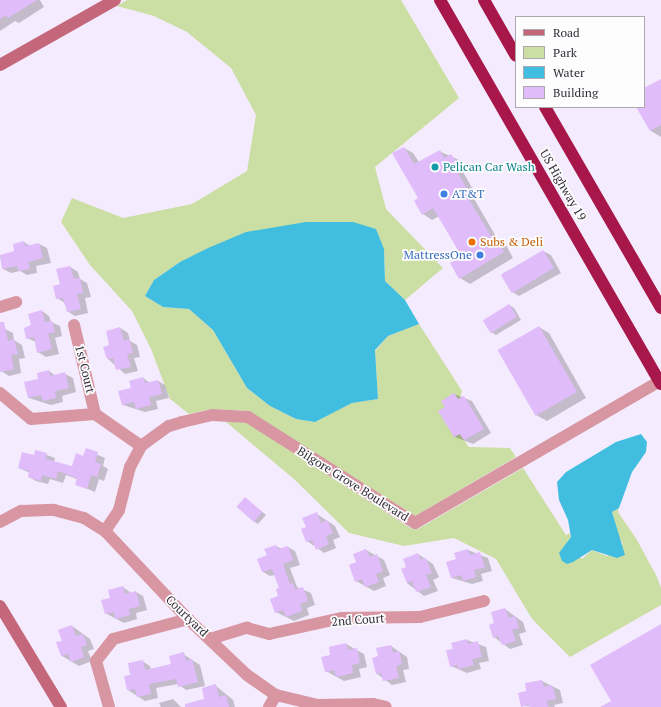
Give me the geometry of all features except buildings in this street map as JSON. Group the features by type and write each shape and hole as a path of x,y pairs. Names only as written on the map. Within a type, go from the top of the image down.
{"highway":[{"name":"US Highway 19","path":"440,0 660,382"},
{"path":"484,0 515,54"},
{"name":"US Highway 19","path":"546,108 661,308"}],"street":[{"path":"0,65 115,0"},
{"path":"0,307 16,302"},
{"name":"1st Court","path":"74,325 95,414"},
{"name":"Bilgore Grove Boulevard","path":"140,446 170,426 182,422 212,415 248,418 415,523 660,382"},
{"path":"0,392 31,419 95,414 140,446 130,467 119,510 105,531"},
{"name":"Courtyard","path":"0,522 21,511 54,510 84,518 105,531 188,619 210,638 247,675 276,695 318,706 373,704 386,707"},
{"name":"2nd Court","path":"210,638 247,628 269,634 342,618 420,617 484,601"},
{"path":"0,606 61,707"},
{"path":"109,707 96,661 113,640 188,619"},
{"path":"270,707 276,695"}],"green space":[{"path":"127,0 401,0 459,98 375,167 386,209 443,268 405,300 385,281 384,249 180,262 154,280 145,296 163,307 189,309 213,330 247,388 270,406 296,419 315,422 352,403 378,399 375,351 388,336 419,324 462,391 453,425 469,447 510,448 516,457 415,516 248,411 211,409 189,414 170,399 151,349 132,311 90,265 61,222 72,198 123,218 192,204 247,171 256,115 231,68 187,32 154,16 117,6"},
{"path":"225,421 247,423 412,529 418,529 523,468 566,535 570,533 571,537 567,543 582,559 592,550 607,556 623,544 618,536 612,512 619,508 618,512 637,540 657,577 661,588 661,605 570,657 532,619 496,559 454,538 404,546 349,533 295,480"}],"water":[{"path":"306,222 353,222 376,229 384,249 385,281 405,300 419,324 388,336 375,350 378,399 352,403 315,422 296,419 270,406 247,388 213,330 189,309 163,307 145,296 154,280 180,262 208,248 246,232"},
{"path":"641,434 647,442 646,452 632,472 619,508 612,512 625,555 617,558 592,550 567,564 562,561 559,553 571,537 568,520 559,500 557,482 566,472 616,442"}],"place":[{"name":"Pelican Car Wash","path":"435,167"},
{"name":"AT&T","path":"444,194"},
{"name":"Subs & Deli","path":"472,242"},
{"name":"MattressOne","path":"480,255"}]}
